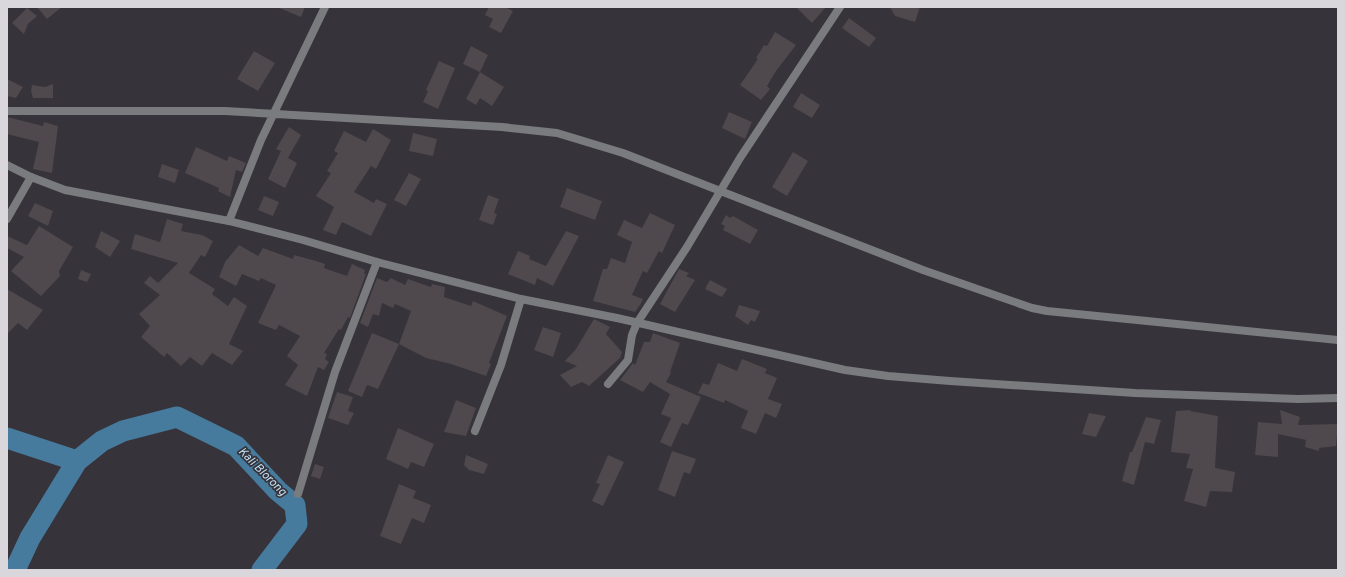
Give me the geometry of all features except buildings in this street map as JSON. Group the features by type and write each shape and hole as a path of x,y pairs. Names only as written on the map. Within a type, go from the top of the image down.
{"street":[{"path":"229,221 250,167 274,113 325,7"},
{"path":"608,384 628,360 632,335 637,323 687,247 720,191 840,7"},
{"path":"7,111 225,111 509,127 557,133 622,153 923,270 1032,308 1047,311 1338,340"},
{"path":"7,165 54,186 90,195 229,221 303,240 377,262 521,299 637,323 808,362 888,376 1135,393 1298,399 1338,398"},
{"path":"7,219 31,177"},
{"path":"298,494 334,372 377,262"},
{"path":"475,431 500,366 521,299"}],"waterway":[{"name":"Kali Blorong","path":"15,570 30,538 77,461 102,441 123,431 177,417 236,446 278,491 295,505 297,524 262,570"},
{"path":"7,438 77,461"}]}
